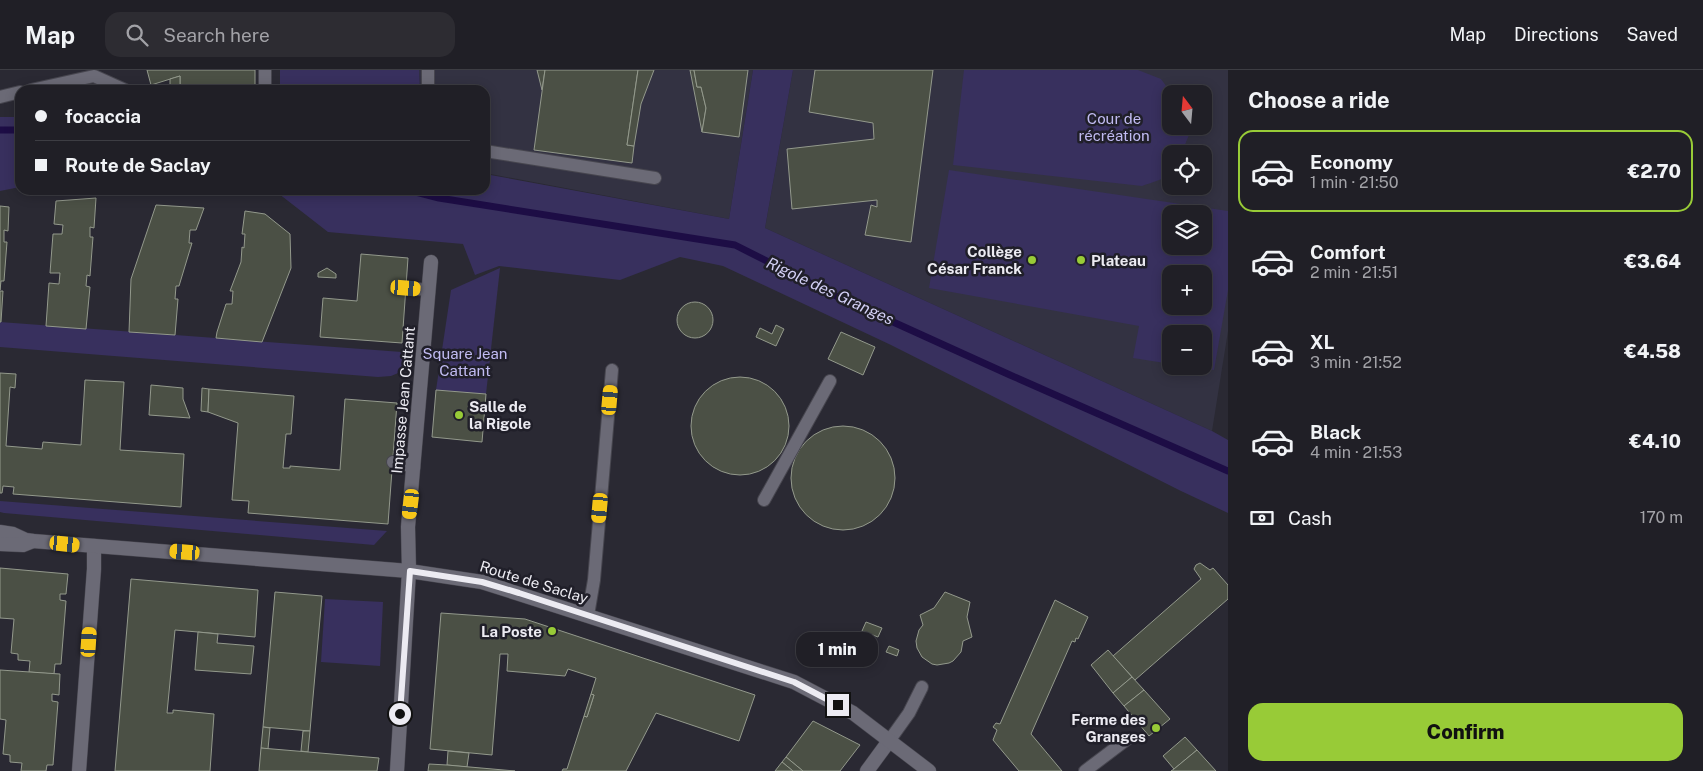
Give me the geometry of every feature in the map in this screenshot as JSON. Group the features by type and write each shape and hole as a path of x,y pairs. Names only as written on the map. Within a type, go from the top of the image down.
{"main road":[{"name":"Impasse Jean Cattant","path":"397,771 410,571 408,528 431,262"},
{"name":"Route de Saclay","path":"0,532 33,541 410,571 482,582 794,682 853,713 929,771"},
{"name":"Route de Saclay","path":"0,544 23,546 33,541"},
{"path":"79,771 94,569 94,546"},
{"path":"867,771 890,741"}],"lane":[{"path":"265,70 266,85"},
{"path":"428,70 428,85"},
{"path":"54,85 94,76 114,85"},
{"path":"0,97 15,93"},
{"path":"490,152 655,178"},
{"path":"406,288 429,290"},
{"path":"588,615 594,580 612,370"},
{"path":"764,500 830,381"},
{"path":"393,462 414,467"},
{"path":"890,741 909,713 922,687"},
{"path":"1085,771 1126,740"}],"shaded area":[{"path":"419,70 753,70 729,219 490,174 490,85 420,85"},
{"name":"Collège César Franck","path":"793,70 1228,70 1228,331 1212,431 765,228"}],"green space":[{"path":"280,70 419,70 420,85 280,85"},
{"path":"753,70 793,70 765,228 1212,431 1228,440 1228,513 891,345 723,266 680,257 620,280 499,266 475,275 463,244 328,232 280,195 490,195 490,175 729,219"},
{"name":"Cour de récréation","path":"964,70 1138,70 1161,79 1165,85 1162,85 1162,135 1189,135 1185,145 1162,145 1162,178 1142,186 953,165"},
{"path":"0,117 15,117 15,188 0,191"},
{"name":"Plateau","path":"949,170 1187,205 1162,205 1162,255 1212,255 1212,209 1228,211 1228,290 1214,370 1212,370 1212,325 1162,325 1162,363 1133,358 1139,326 929,288"},
{"name":"Square Jean Cattant","path":"500,268 486,394 436,390 451,290"},
{"path":"0,322 402,352 403,371 391,376 378,377 0,347"},
{"path":"0,501 387,531 374,545 4,513 0,512"},
{"path":"325,599 383,602 380,666 321,662"}],"building":[{"path":"147,70 255,70 255,85 180,85 180,76 151,85"},
{"path":"537,70 545,70 542,90"},
{"path":"545,70 638,70 627,145 634,146 632,163 534,150"},
{"path":"638,70 654,70 641,104 634,146 627,145"},
{"path":"690,70 694,70 697,87 701,87 706,108 702,132"},
{"path":"694,70 748,70 739,137 702,132 706,108 701,87 697,87"},
{"path":"815,70 933,70 911,242 865,235 871,205 877,207 877,200 792,209 787,149 874,139 873,123 809,112"},
{"path":"180,76 180,85 170,85 170,79"},
{"path":"96,198 94,228 90,227 90,237 93,237 90,276 87,275 86,286 90,287 86,329 46,326 49,283 59,284 60,273 50,273 53,234 62,234 63,225 54,224 56,201"},
{"path":"156,205 204,208 196,230 190,230 189,243 192,243 179,286 176,286 175,299 178,299 175,335 129,332 131,279"},
{"path":"0,206 9,207 8,231 4,230 4,242 7,242 4,281 1,281 0,290"},
{"path":"245,211 265,214 290,234 291,268 262,342 216,338 226,304 232,304 233,291 230,291 241,262 242,247 244,248 245,234 242,234"},
{"path":"361,254 408,258 402,343 320,337 323,298 357,301"},
{"path":"327,268 336,274 336,278 318,277 318,273"},
{"path":"0,291 3,291 1,322 0,322"},
{"path":"695,302 702,303 708,307 712,313 712,327 708,333 702,337 695,338 688,337 682,333 678,327 677,320 678,313 682,307 688,303"},
{"path":"776,325 784,329 776,346 756,337 760,328 772,334"},
{"path":"841,332 875,347 863,375 828,359"},
{"path":"0,373 16,374 15,388 10,387 6,446 42,449 43,442 81,445 85,380 124,382 120,450 184,454 181,507 13,494 14,487 3,486 2,493 0,493"},
{"path":"740,377 759,381 775,391 785,407 789,426 785,445 775,461 759,471 740,475 721,471 705,461 695,445 691,426 695,407 705,391 721,381"},
{"path":"151,385 183,388 183,399 190,418 149,415"},
{"path":"202,388 209,389 208,412 201,411"},
{"path":"209,389 294,396 291,434 286,434 283,468 290,468 290,466 340,470 345,399 397,403 388,524 248,513 249,501 232,500 238,423 208,412"},
{"name":"Salle de la Rigole","path":"436,390 486,394 482,442 432,437"},
{"path":"843,426 863,430 880,441 891,458 895,478 891,498 880,515 863,526 843,530 823,526 806,515 795,498 791,478 795,458 806,441 823,430"},
{"path":"1200,563 1210,570 1213,568 1228,585 1228,599 1135,680 1113,656 1201,579 1194,569"},
{"path":"0,568 68,574 66,594 60,594 60,600 66,601 61,664 55,664 54,674 29,672 30,661 18,660 18,654 11,653 14,619 0,618"},
{"path":"131,579 258,590 255,637 175,630 167,713 173,713 173,710 214,714 210,771 115,771"},
{"path":"275,592 322,596 310,731 263,727"},
{"path":"945,592 970,602 967,617 972,637 963,641 961,652 953,661 937,665 922,657 917,648 916,641 919,630 923,625 920,615 934,608"},
{"path":"1055,600 1088,617 1078,639 1076,638 1075,642 1072,641 1031,734 1062,771 1019,771 993,740 997,730 993,727 996,723 1000,724"},
{"path":"441,613 525,619 755,695 739,741 656,713 626,771 562,771 567,769 584,716 587,717 594,695 591,694 596,678 568,669 565,676 507,671 508,654 500,654 492,755 430,749"},
{"path":"866,622 882,628 878,637 862,631"},
{"path":"198,632 218,634 217,643 254,646 251,674 195,670"},
{"path":"889,646 899,650 897,656 886,652"},
{"path":"1108,650 1132,677 1113,693 1091,665"},
{"path":"0,670 60,674 59,695 52,694 52,701 58,702 53,765 47,765 46,771 21,771 22,763 10,762 10,755 3,754 6,720 0,719"},
{"path":"1132,677 1144,690 1124,706 1113,693"},
{"path":"1144,690 1170,719 1149,736 1124,706"},
{"path":"591,694 594,695 587,717 584,716"},
{"path":"813,721 860,745 840,771 803,771 786,757"},
{"path":"263,727 270,728 268,749 261,748"},
{"path":"303,731 310,731 308,752 301,751"},
{"path":"1185,737 1197,750 1174,769 1163,756"},
{"path":"261,748 379,758 377,771 259,771"},
{"path":"1197,750 1216,771 1171,771 1174,769"},
{"path":"448,751 469,753 467,767 447,765"},
{"path":"786,757 803,771 793,771 782,762"},
{"path":"782,762 793,771 775,771"},
{"path":"429,764 447,765 515,771 428,771"}],"waterway":[{"name":"Rigole des Granges","path":"0,130 15,130"},
{"name":"Rigole des Granges","path":"427,195 735,245 838,297 1228,471"}],"place":[{"name":"Collège César Franck","path":"1032,260"},
{"name":"Plateau","path":"1081,260"},
{"name":"Salle de la Rigole","path":"459,415"},
{"name":"La Poste","path":"552,631"},
{"name":"Ferme des Granges","path":"1156,728"}],"route":[{"path":"400,714 410,571 482,582 574,610 711,657 794,682 838,705"}]}
